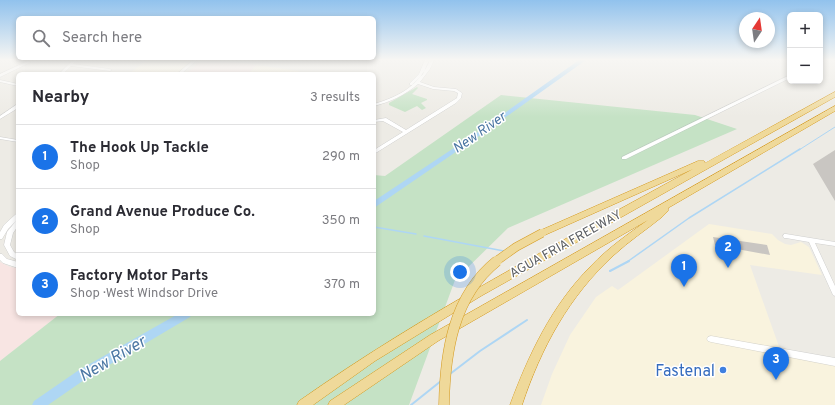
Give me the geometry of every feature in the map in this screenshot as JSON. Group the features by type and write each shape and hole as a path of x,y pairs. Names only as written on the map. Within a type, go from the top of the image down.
{"highway":[{"name":"AGUA FRIA FREEWAY","path":"303,405 340,378 443,312 835,94"},
{"name":"AGUA FRIA FREEWAY","path":"334,405 434,338 774,144 834,108"},
{"path":"444,405 443,387 448,348 455,322 465,300 478,279 494,262 518,245 542,233 706,161 743,141 754,139"},
{"path":"516,405 530,366 547,331 572,293 612,251 660,214 674,200"}],"street":[{"path":"376,101 400,94 418,79"},
{"path":"376,104 400,94 418,83 421,79"},
{"path":"624,158 784,79"},
{"path":"0,81 16,85"},
{"path":"376,151 459,98 460,93 455,90 433,88 418,83"},
{"path":"0,118 16,107"},
{"path":"376,121 384,119 406,132"},
{"path":"0,138 16,141"},
{"path":"0,236 6,227 16,217"},
{"path":"16,224 10,232 7,245 12,254 16,257"},
{"path":"786,236 835,244"},
{"path":"811,240 835,293"},
{"path":"0,256 5,261 16,264"},
{"path":"711,339 835,362"}],"shaded area":[{"path":"709,224 772,234 785,244 791,245 801,242 809,247 822,275 750,265 782,355 835,366 835,405 541,405 552,374 570,335 596,297 612,286 618,290"},
{"path":"0,262 10,267 16,268 16,316 57,316 0,361"}],"green space":[{"path":"417,87 418,88 412,94 427,99 421,103 426,108 422,110 417,106 405,112 389,105 389,103"},
{"path":"501,95 695,115 737,129 508,228 455,280 409,405 0,405 0,361 57,316 376,316 376,175 385,176"}],"building":[{"path":"835,150 835,201 813,164"},
{"path":"713,237 767,245 770,255 715,245"}],"waterway":[{"name":"New River","path":"376,204 556,79"},
{"path":"799,150 835,127"},
{"path":"627,262 689,218 800,149"},
{"path":"376,227 416,234"},
{"path":"424,236 504,251"},
{"path":"610,271 629,261"},
{"name":"New River","path":"38,405 83,374 184,316"},
{"path":"450,374 480,351 527,320"},
{"path":"411,405 441,381"}],"place":[{"name":"Grand Avenue Produce Co.","path":"728,268"},
{"name":"The Hook Up Tackle","path":"684,287"},
{"name":"Fastenal","path":"723,370"},
{"name":"Factory Motor Parts","path":"776,380"}]}
